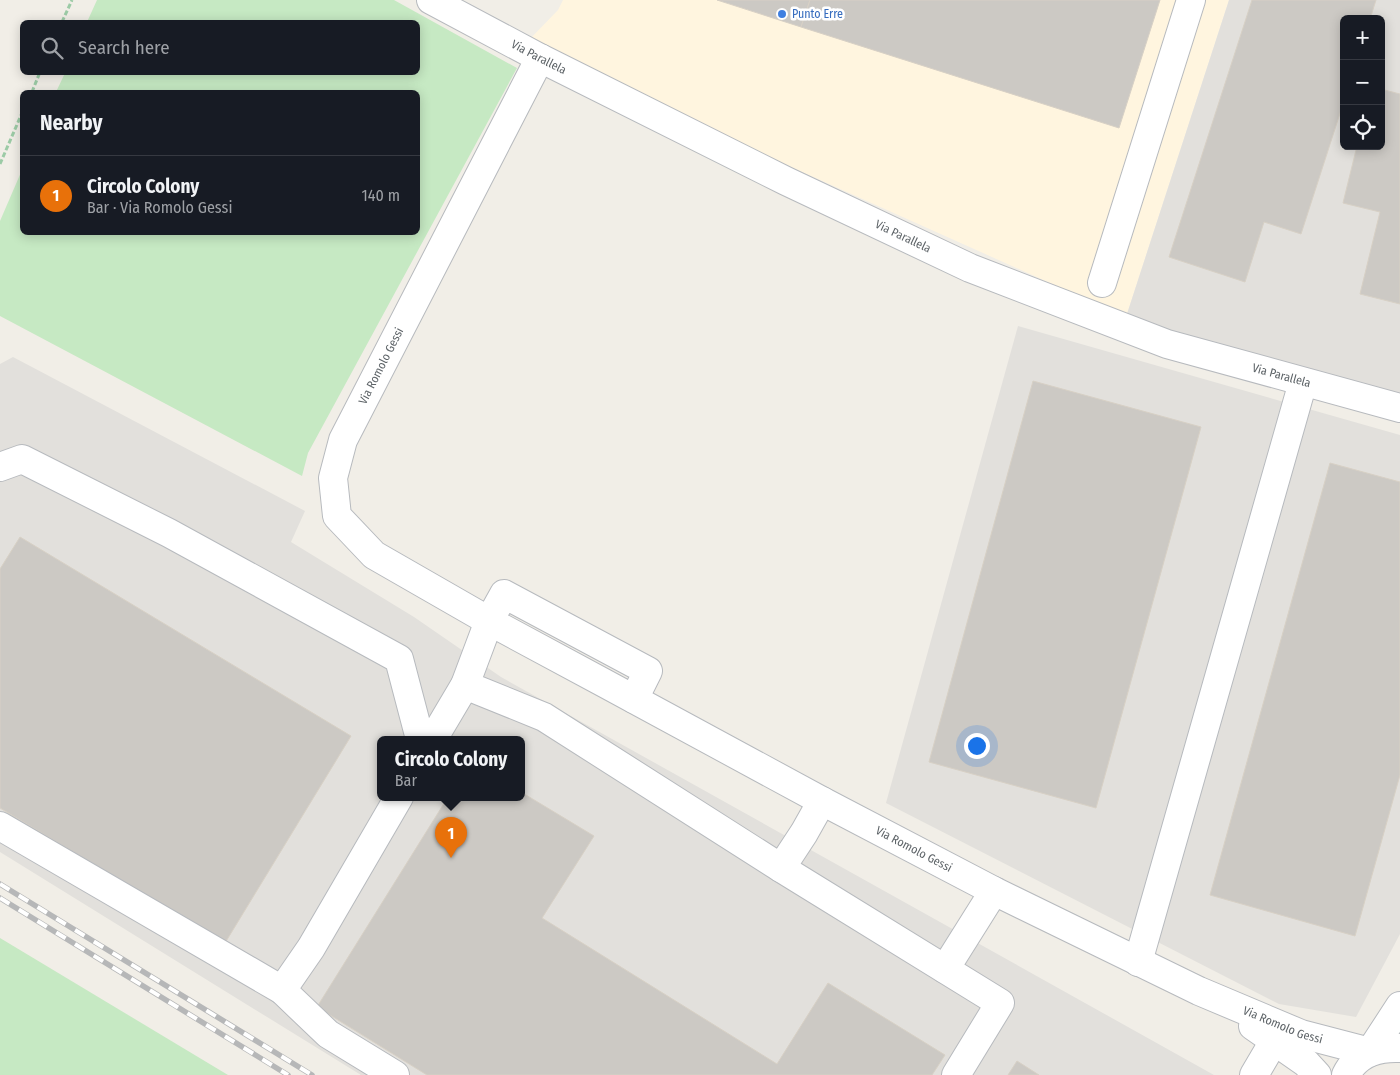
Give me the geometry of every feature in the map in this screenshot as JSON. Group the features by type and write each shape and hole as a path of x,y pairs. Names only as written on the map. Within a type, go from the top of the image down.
{"street":[{"name":"Via Parallela","path":"431,0 540,58 786,181 970,268 1167,344 1400,408"},
{"path":"1102,283 1191,0"},
{"name":"Via Romolo Gessi","path":"540,58 343,440 333,478 337,516 374,555 489,620 504,594 648,671 634,700 994,891 1199,991 1301,1034 1370,1052"},
{"path":"1138,962 1303,382"},
{"path":"0,467 22,460 169,533 399,659 419,736"},
{"path":"435,736 465,685 489,620"},
{"path":"465,685 544,717 781,868 1000,1004 956,1075"},
{"path":"282,990 311,948 397,801"},
{"path":"781,868 822,801"},
{"path":"0,826 282,990 328,1034 395,1075"},
{"path":"945,969 994,891"},
{"name":"Via Romolo Gessi","path":"1199,991 1274,1040 1318,1075"},
{"path":"1370,1052 1400,1006"},
{"path":"1254,1075 1274,1040"},
{"path":"1346,1075 1358,1059 1370,1052 1384,1048 1400,1048"}],"path":[{"path":"63,20 72,0"},
{"path":"33,90 39,75"},
{"path":"0,164 20,118"}],"shaded area":[{"path":"563,0 1229,0 1126,317 706,129 528,41 558,10"},
{"path":"1229,0 1400,0 1400,399 1298,373 1126,317"},
{"path":"1018,326 1400,435 1400,934 1356,1017 1279,1004 886,803"},
{"path":"13,357 305,511 291,542 414,617 501,677 1214,1075 361,1075 0,852 0,364"}],"green space":[{"path":"97,0 394,0 517,68 308,453 302,476 0,316 0,221 20,175 20,235 420,235 420,90 57,90 64,75 420,75 420,20 88,20"},
{"path":"0,938 228,1075 0,1075"}],"building":[{"name":"Punto Erre","path":"717,0 810,0 801,27"},
{"path":"810,0 1160,0 1119,128 801,27"},
{"path":"1252,0 1376,0 1371,15 1340,15 1340,113 1301,234 1264,222 1245,282 1169,257"},
{"path":"1385,90 1400,94 1400,304 1360,294 1380,212 1343,203 1356,150 1385,150"},
{"path":"1033,381 1201,427 1096,808 929,762"},
{"path":"1330,463 1400,482 1400,775 1355,936 1210,895"},
{"path":"20,537 351,736 225,943 0,808 0,569"},
{"path":"525,794 594,836 542,918 777,1064 828,983 945,1055 932,1075 427,1075 317,1007 446,801 525,801"},
{"path":"1017,1061 1039,1075 1008,1075"}],"railway":[{"path":"0,884 312,1075"},
{"path":"0,898 288,1075"}],"place":[{"name":"Punto Erre","path":"782,14"},
{"name":"Circolo Colony","path":"451,858"}]}
